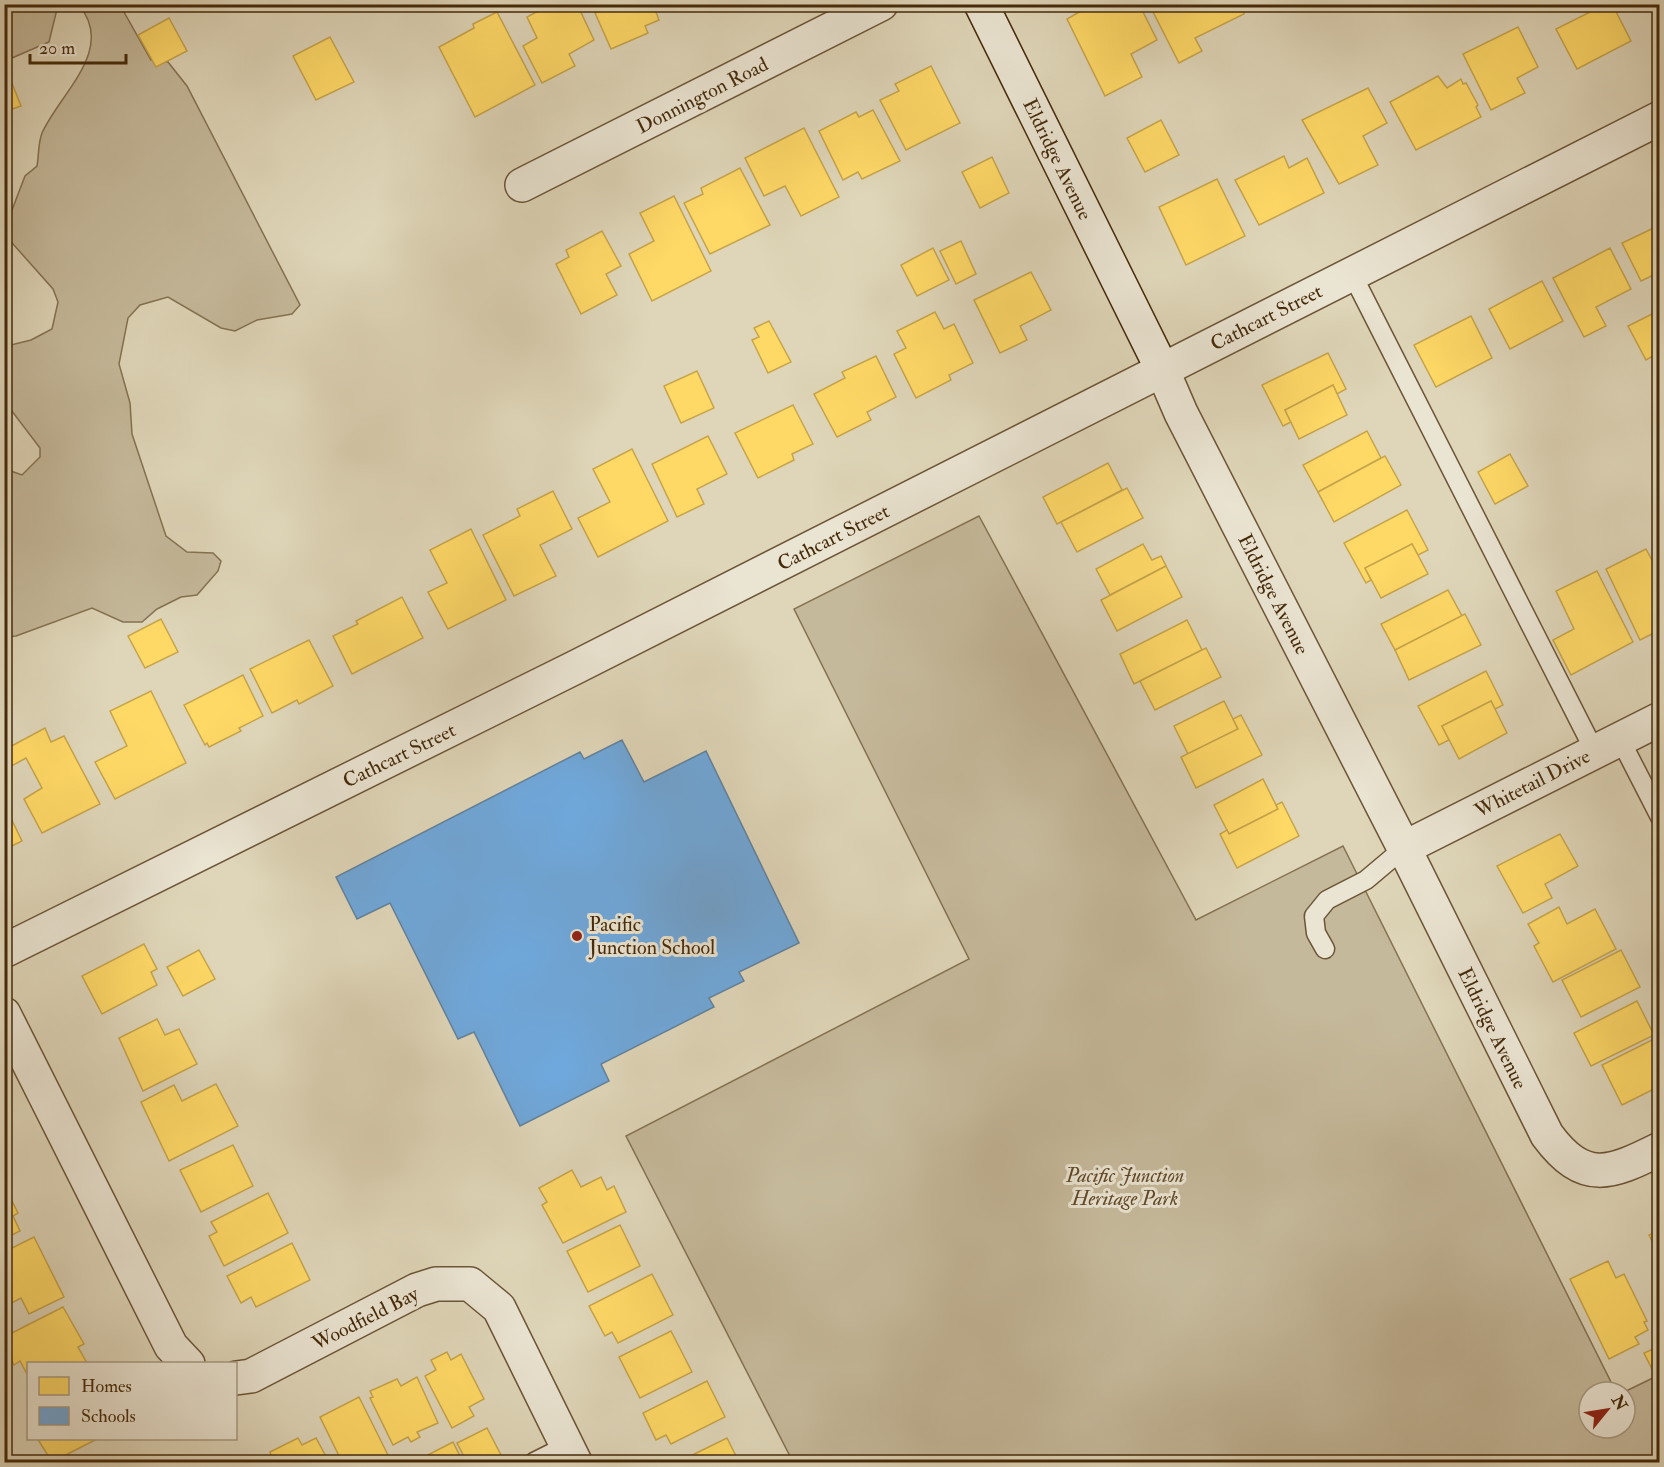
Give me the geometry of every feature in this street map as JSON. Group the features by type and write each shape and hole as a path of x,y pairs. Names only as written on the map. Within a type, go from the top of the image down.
{"street":[{"name":"Donnington Road","path":"522,186 881,4"},
{"name":"Eldridge Avenue","path":"981,4 1162,369 1181,413 1404,848 1546,1135 1563,1156 1586,1168 1607,1172 1659,1149"},
{"name":"Cathcart Street","path":"4,951 574,668 1659,118"},
{"name":"Whitetail Drive","path":"1404,848 1659,719"},
{"path":"4,1014 171,1346 186,1362"},
{"name":"Woodfield Bay","path":"237,1378 251,1376 417,1290 436,1284 470,1284 499,1308 571,1454"}],"lane":[{"path":"1352,273 1607,745 1659,817"},
{"path":"1325,949 1317,933 1314,916 1320,908 1327,900 1366,880 1404,848"},
{"path":"534,1462 571,1454"}],"green space":[{"path":"5,4 58,5 49,42 5,61"},
{"path":"79,5 120,5 151,60 168,62 187,86 300,305 292,314 257,320 235,331 221,328 168,297 140,305 128,318 119,364 130,403 132,434 166,536 187,552 213,553 221,561 218,571 197,595 181,597 157,609 142,622 123,622 92,608 16,636 5,637 5,466 8,470 22,475 40,457 40,448 5,402 5,341 11,345 31,340 52,329 58,302 53,289 5,235 4,231 25,176 37,166 42,133 81,71 88,55 91,38 89,22"},
{"name":"Pacific Junction Heritage Park","path":"979,516 1196,920 1343,846 1610,1380 1577,1380 1577,1440 1637,1440 1637,1386 1659,1375 1659,1462 793,1462 626,1136 969,959 794,609"}],"building: Homes":[{"path":"551,4 577,4 594,40 569,54 575,66 542,83 523,46 537,38 527,17"},
{"path":"608,4 653,4 659,20 645,26 648,33 611,49 595,13 609,7"},
{"path":"671,4 687,4 674,11"},
{"path":"1093,4 1139,4 1157,40 1131,54 1142,77 1105,96 1067,19"},
{"path":"1149,4 1240,4 1244,14 1195,38 1202,51 1179,63"},
{"path":"1606,4 1612,4 1631,41 1577,69 1556,29"},
{"path":"497,12 535,85 475,117 439,47 474,28 473,24"},
{"path":"169,18 187,51 156,67 138,35"},
{"path":"1518,27 1538,67 1517,78 1525,93 1491,110 1463,54"},
{"path":"330,37 354,82 316,100 293,56"},
{"path":"4,63 21,106 4,112"},
{"path":"931,66 960,123 906,150 880,100 899,91 895,84"},
{"path":"1438,76 1447,88 1461,79 1463,84 1466,83 1478,105 1476,107 1481,117 1416,150 1390,102"},
{"path":"1368,88 1387,123 1363,136 1378,165 1339,184 1302,120"},
{"path":"873,110 900,161 862,179 858,172 843,180 819,131 856,112 859,117"},
{"path":"1161,120 1179,155 1145,172 1127,138"},
{"path":"804,128 839,197 801,216 785,186 764,196 745,158"},
{"path":"1284,156 1289,168 1307,158 1324,193 1259,225 1235,180"},
{"path":"992,157 1009,193 980,208 962,172"},
{"path":"740,168 770,225 710,254 684,203 703,194 701,188"},
{"path":"1217,179 1245,236 1186,265 1159,207"},
{"path":"674,196 711,271 652,301 629,254 654,241 640,213"},
{"path":"1660,225 1660,272 1641,281 1622,243"},
{"path":"602,231 621,266 606,274 617,295 581,314 556,264 569,257 566,250"},
{"path":"961,241 976,274 956,284 940,251"},
{"path":"933,248 949,280 917,296 901,265"},
{"path":"1610,248 1631,289 1596,307 1606,326 1584,337 1553,278"},
{"path":"1031,272 1051,310 1020,326 1027,340 1000,353 974,300"},
{"path":"1542,281 1563,321 1510,349 1489,309"},
{"path":"935,312 944,329 954,324 973,363 949,375 951,380 916,398 894,354 906,348 897,331"},
{"path":"1652,314 1660,328 1660,352 1646,360 1628,326"},
{"path":"1471,316 1492,358 1436,387 1414,345"},
{"path":"769,321 791,362 768,373 752,340 759,337 754,328"},
{"path":"1328,353 1346,389 1337,394 1333,385 1285,410 1291,422 1283,426 1262,385"},
{"path":"876,356 896,397 867,412 871,420 837,437 814,394 845,378 842,372"},
{"path":"697,371 714,408 681,423 664,386"},
{"path":"1333,385 1347,415 1299,439 1285,410"},
{"path":"793,405 813,444 792,454 794,460 758,478 735,433"},
{"path":"1367,431 1381,458 1318,492 1303,465"},
{"path":"708,436 727,474 697,489 704,504 677,517 652,464"},
{"path":"632,449 668,521 598,557 578,518 610,502 593,469"},
{"path":"1510,454 1528,486 1495,504 1478,472"},
{"path":"1385,456 1401,485 1334,522 1318,492"},
{"path":"1108,463 1122,490 1057,524 1043,497"},
{"path":"1127,488 1143,518 1077,552 1061,522"},
{"path":"553,491 572,529 540,545 556,576 514,596 483,535 520,516 517,509"},
{"path":"1407,510 1428,550 1418,555 1412,544 1365,568 1371,580 1366,583 1344,543"},
{"path":"471,529 506,600 448,629 428,592 447,583 430,550"},
{"path":"1143,544 1152,560 1161,556 1166,566 1110,595 1096,569"},
{"path":"1412,544 1428,574 1381,598 1365,568"},
{"path":"1646,549 1660,575 1660,630 1640,640 1606,569"},
{"path":"1166,566 1182,597 1117,631 1101,600"},
{"path":"1597,571 1633,642 1571,675 1553,640 1574,629 1556,591"},
{"path":"1448,590 1462,616 1395,650 1381,624"},
{"path":"402,597 423,638 352,674 333,636 358,624 356,621"},
{"path":"1465,614 1481,645 1409,680 1395,650"},
{"path":"161,619 178,652 145,668 128,636"},
{"path":"1187,620 1202,650 1134,684 1120,654"},
{"path":"309,640 333,686 299,704 297,700 272,713 250,669"},
{"path":"1206,648 1221,677 1155,710 1140,681"},
{"path":"1486,671 1503,705 1495,709 1491,701 1442,726 1449,740 1439,745 1418,706"},
{"path":"243,675 263,716 239,728 241,731 209,747 207,743 205,745 184,705"},
{"path":"151,691 186,763 115,799 95,762 127,746 110,711"},
{"path":"1224,701 1238,729 1188,754 1174,726"},
{"path":"1491,701 1507,733 1459,759 1442,726"},
{"path":"1241,715 1262,755 1196,788 1181,757 1238,729 1233,719"},
{"path":"45,728 51,742 64,736 100,804 42,833 24,799 42,788 26,758 4,770 4,750"},
{"path":"1263,779 1278,809 1229,834 1214,805"},
{"path":"1282,802 1299,836 1237,868 1220,834 1227,830 1229,834 1278,809 1276,805"},
{"path":"4,804 22,841 4,850"},
{"path":"1560,834 1578,866 1545,884 1552,898 1523,913 1497,866"},
{"path":"1559,907 1567,924 1595,909 1616,949 1553,982 1534,946 1539,943 1528,924"},
{"path":"144,944 157,969 151,972 157,985 102,1014 82,976"},
{"path":"199,950 215,979 183,996 167,967"},
{"path":"1621,950 1640,987 1581,1017 1562,980"},
{"path":"1637,1001 1654,1035 1591,1066 1574,1033"},
{"path":"157,1019 165,1035 179,1029 197,1064 143,1091 119,1038"},
{"path":"1660,1036 1660,1086 1622,1105 1602,1065"},
{"path":"216,1084 238,1126 169,1161 141,1102 174,1085 182,1101"},
{"path":"233,1145 253,1186 201,1212 180,1170"},
{"path":"572,1170 581,1187 601,1177 607,1190 614,1186 626,1212 563,1243 542,1205 547,1202 539,1188"},
{"path":"4,1185 18,1213 13,1216 20,1231 4,1239"},
{"path":"268,1193 288,1233 224,1266 209,1236 217,1232 211,1222"},
{"path":"620,1225 640,1266 588,1292 567,1251"},
{"path":"1660,1230 1660,1256 1649,1235"},
{"path":"34,1237 64,1297 29,1314 21,1298 4,1307 4,1252"},
{"path":"292,1243 310,1280 256,1307 251,1297 241,1303 227,1276"},
{"path":"1608,1261 1616,1278 1624,1274 1647,1321 1644,1322 1648,1330 1635,1337 1639,1344 1609,1359 1570,1279"},
{"path":"652,1274 673,1315 618,1343 612,1332 605,1336 589,1306"},
{"path":"63,1307 84,1344 78,1347 86,1362 27,1362 27,1374 20,1361 14,1365 4,1346 4,1337"},
{"path":"671,1331 692,1372 640,1398 619,1357"},
{"path":"1660,1346 1660,1373 1655,1375 1644,1353"},
{"path":"447,1352 451,1360 461,1354 484,1399 469,1407 474,1416 452,1428 425,1376 436,1370 431,1360"},
{"path":"417,1377 438,1423 417,1432 420,1437 411,1442 408,1437 393,1445 370,1398 373,1397 370,1391 397,1379 401,1386"},
{"path":"707,1381 725,1417 671,1444 666,1435 656,1440 643,1413"},
{"path":"359,1397 389,1457 377,1462 342,1462 320,1417"},
{"path":"487,1428 503,1459 496,1462 467,1462 457,1443"},
{"path":"298,1438 302,1445 316,1438 329,1462 273,1462 270,1452"},
{"path":"727,1438 739,1462 678,1462"},
{"path":"38,1440 95,1440 52,1462"},
{"path":"453,1442 463,1462 422,1462 420,1459"}],"building: Schools":[{"path":"622,740 644,782 706,751 799,943 739,972 744,981 709,998 714,1007 601,1064 609,1081 520,1126 474,1032 458,1039 390,903 357,919 336,877 580,752 584,759"}],"place":[{"name":"Pacific Junction School","path":"577,936"}]}
